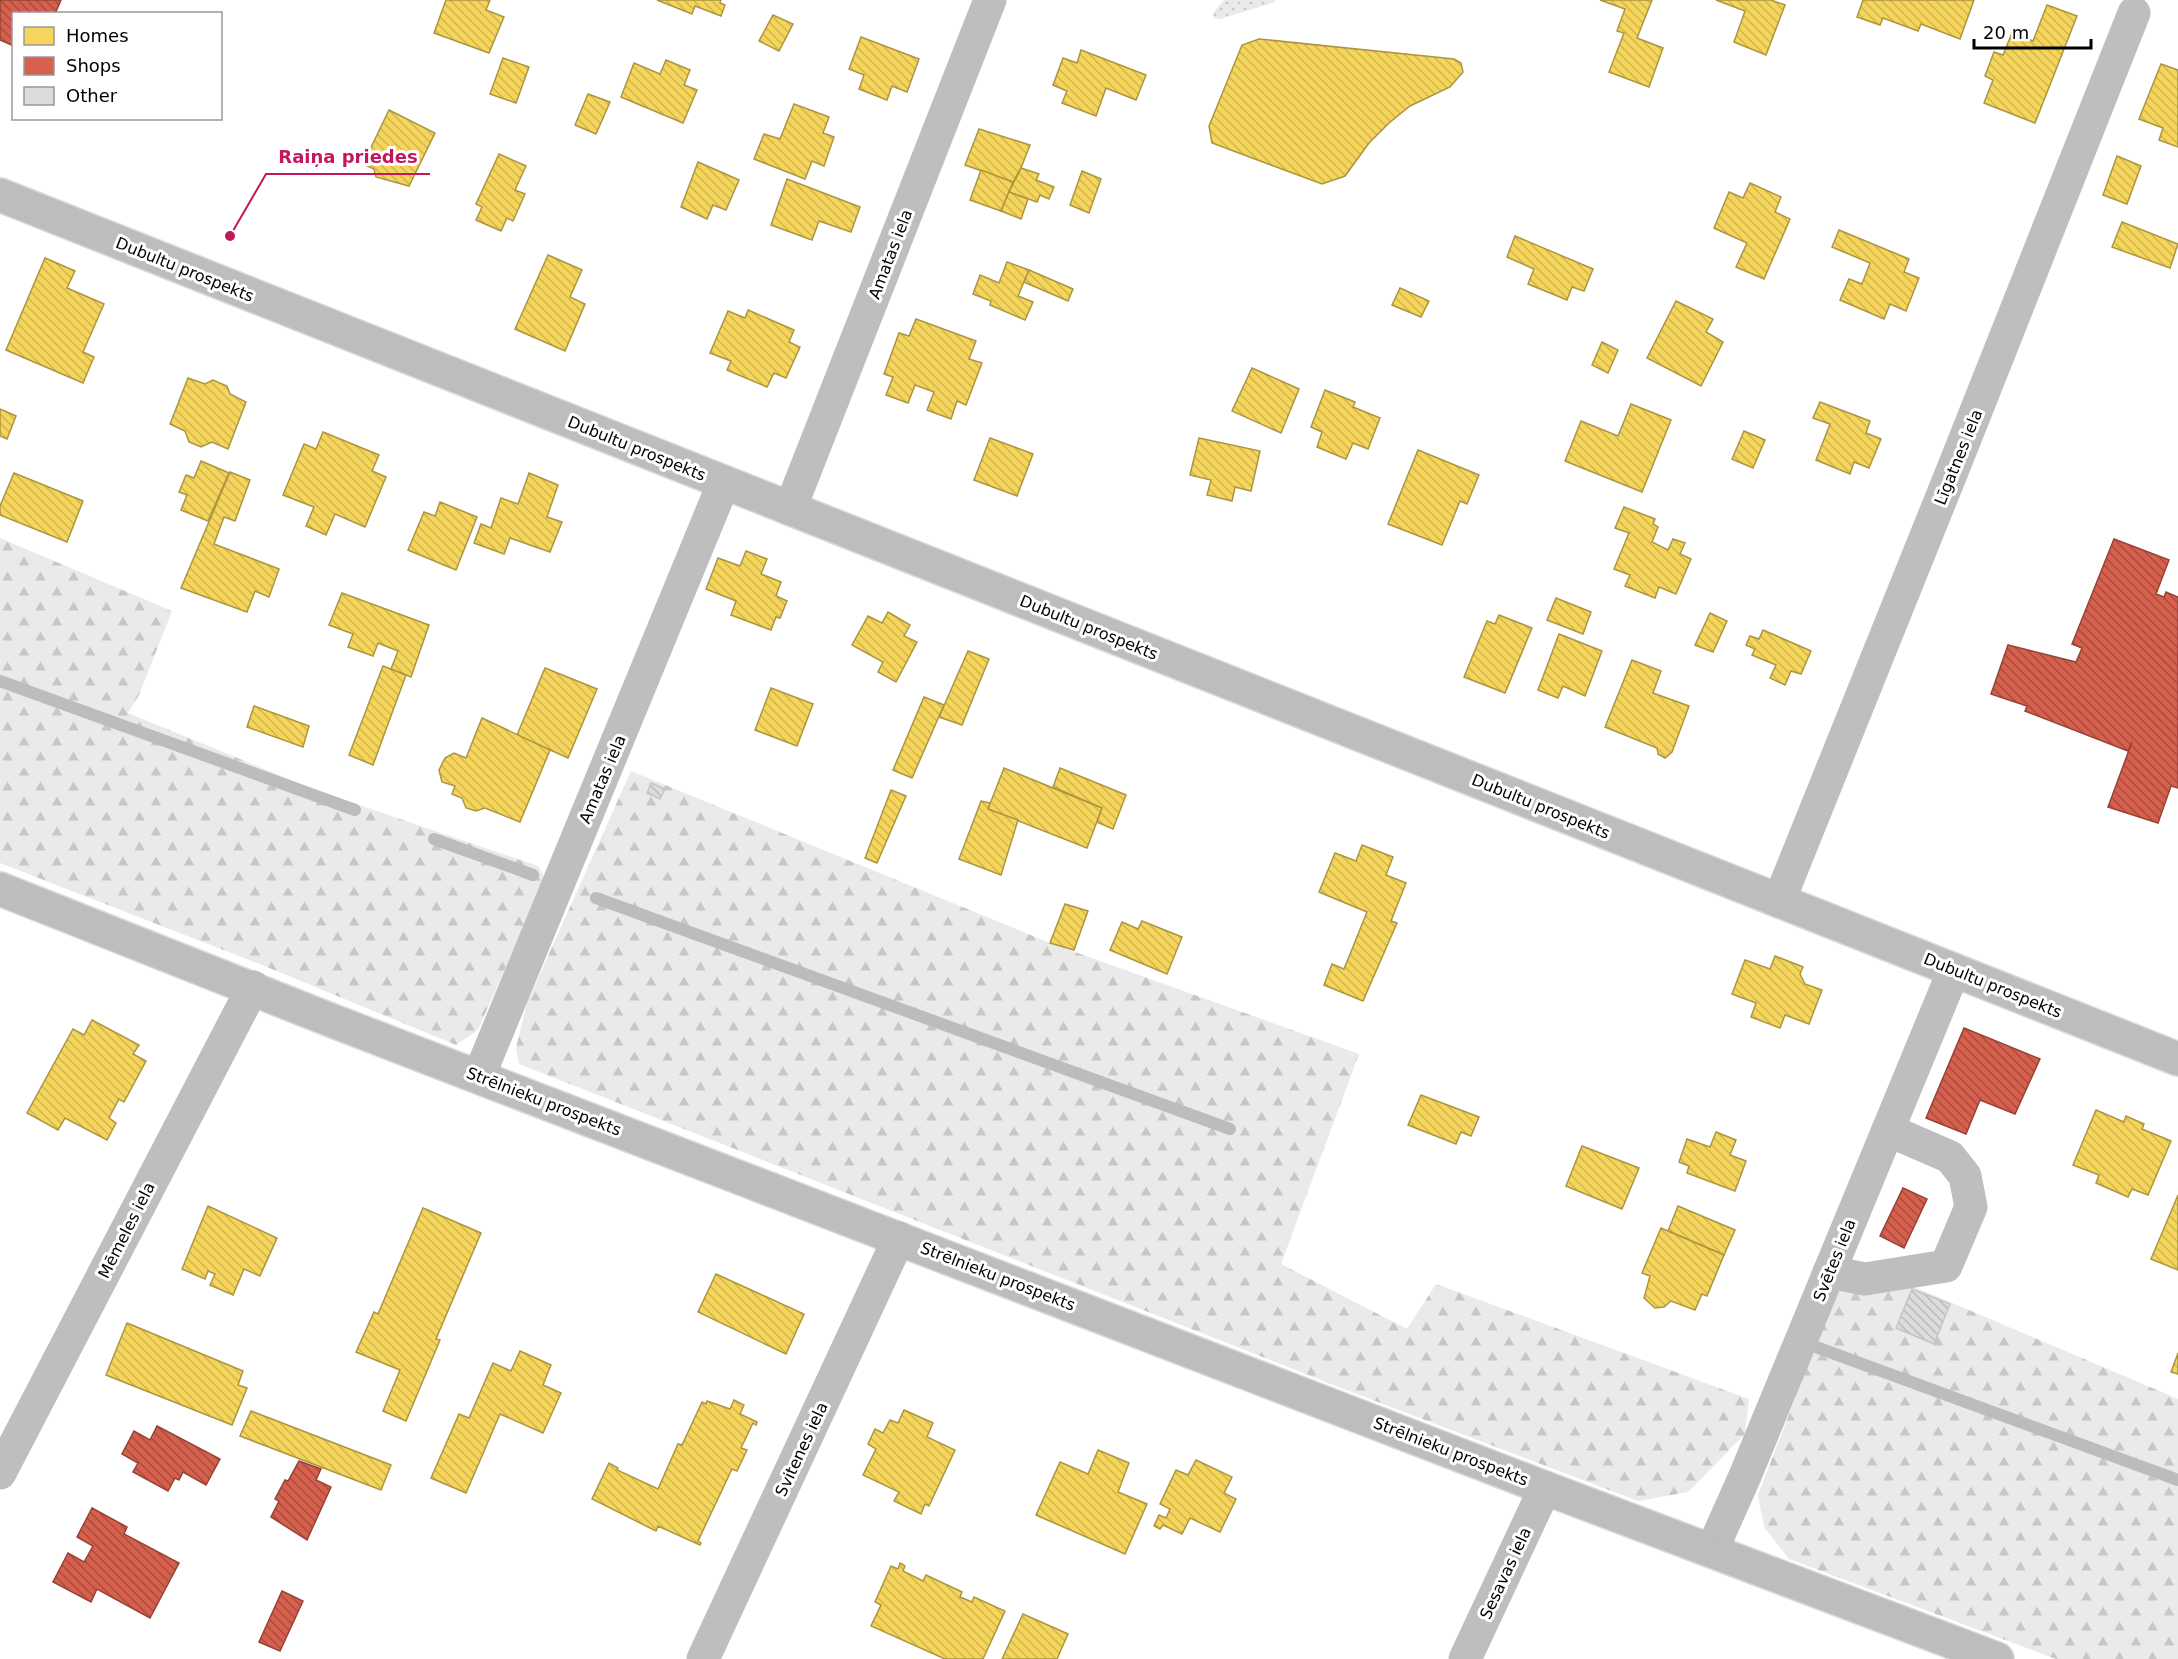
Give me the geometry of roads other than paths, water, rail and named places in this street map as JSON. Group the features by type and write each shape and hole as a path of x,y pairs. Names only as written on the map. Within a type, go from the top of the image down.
{"main road":[{"name":"Dubultu prospekts","path":"0,195 2178,1059"},
{"name":"Strēlnieku prospekts","path":"0,889 253,987 333,1021 1545,1488 1997,1659"}],"street":[{"name":"Amatas iela","path":"790,509 990,0"},
{"name":"Līgatnes iela","path":"1779,901 2134,13"},
{"name":"Amatas iela","path":"479,1076 724,482"},
{"name":"Svētes iela","path":"1712,1550 1954,970"},
{"name":"Mēmeles iela","path":"0,1473 253,987"},
{"path":"1829,1272 1865,1279 1946,1266 1971,1207 1965,1176 1950,1157 1888,1130"},
{"name":"Svitenes iela","path":"704,1659 899,1238"},
{"name":"Sesavas iela","path":"1465,1659 1545,1488"}],"waterway":[{"path":"0,681 355,810"},
{"path":"434,839 533,875"},
{"path":"596,898 1230,1129"},
{"path":"1816,1347 2178,1480"}],"place":[{"name":"Raiņa priedes","path":"230,236"}]}
